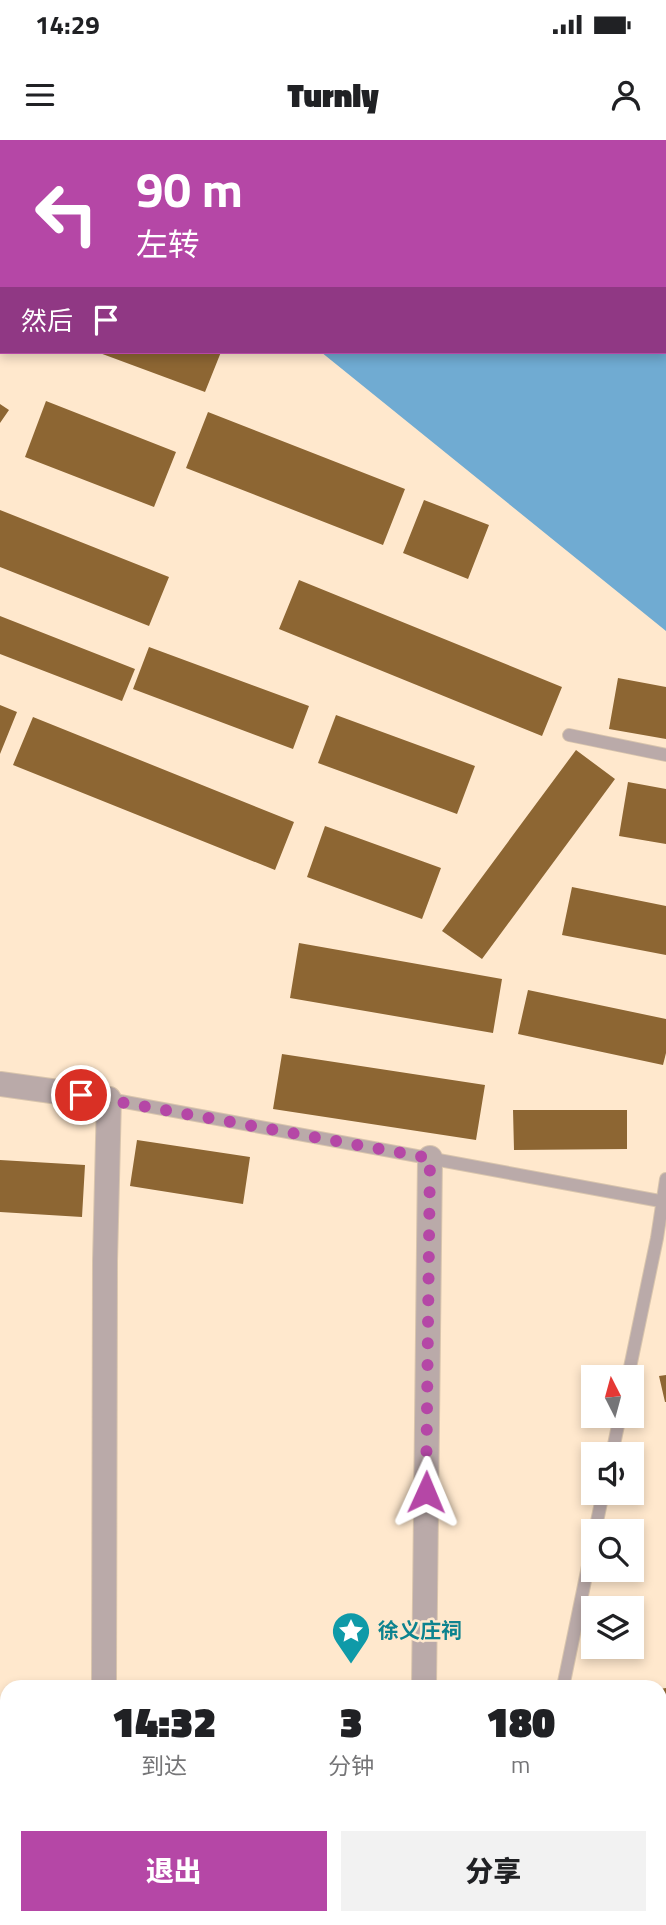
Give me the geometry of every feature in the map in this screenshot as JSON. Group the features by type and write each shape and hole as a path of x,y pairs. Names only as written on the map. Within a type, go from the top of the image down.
{"street":[{"path":"0,1084 108,1098 104,1680"},
{"path":"424,1680 430,1158"}],"lane":[{"path":"569,735 666,755"},
{"path":"108,1098 664,1201"},
{"path":"631,1365 657,1238 666,1179"},
{"path":"564,1680 585,1582"}],"water":[{"path":"323,354 666,354 666,631"}],"building":[{"path":"102,354 220,354 205,392"},
{"path":"46,401 176,452 154,507 25,457"},
{"path":"0,404 9,410 0,423"},
{"path":"208,412 405,489 383,545 186,468"},
{"path":"424,500 489,525 468,579 403,553"},
{"path":"0,510 169,577 149,626 0,567"},
{"path":"299,580 562,687 542,736 279,629"},
{"path":"0,616 135,669 122,701 0,654"},
{"path":"149,647 309,706 293,749 133,689"},
{"path":"618,678 666,687 666,739 609,729"},
{"path":"0,705 17,712 0,754"},
{"path":"336,715 475,766 457,814 318,763"},
{"path":"33,717 294,822 275,870 13,765"},
{"path":"576,750 615,779 482,959 442,931"},
{"path":"628,782 666,789 666,844 619,836"},
{"path":"325,826 441,868 422,919 307,877"},
{"path":"572,887 666,906 666,955 562,935"},
{"path":"299,943 502,979 493,1033 290,998"},
{"path":"528,990 666,1019 666,1053 663,1065 518,1034"},
{"path":"282,1054 485,1085 476,1140 273,1109"},
{"path":"513,1110 627,1110 627,1149 514,1150"},
{"path":"137,1140 250,1157 243,1204 130,1186"},
{"path":"0,1160 85,1165 82,1217 0,1212"},
{"path":"666,1375 666,1402 665,1402 659,1376"}],"place":[{"name":"徐义庄祠","path":"351,1665"}],"route":[{"path":"81,1095 430,1158 426,1492"}]}
